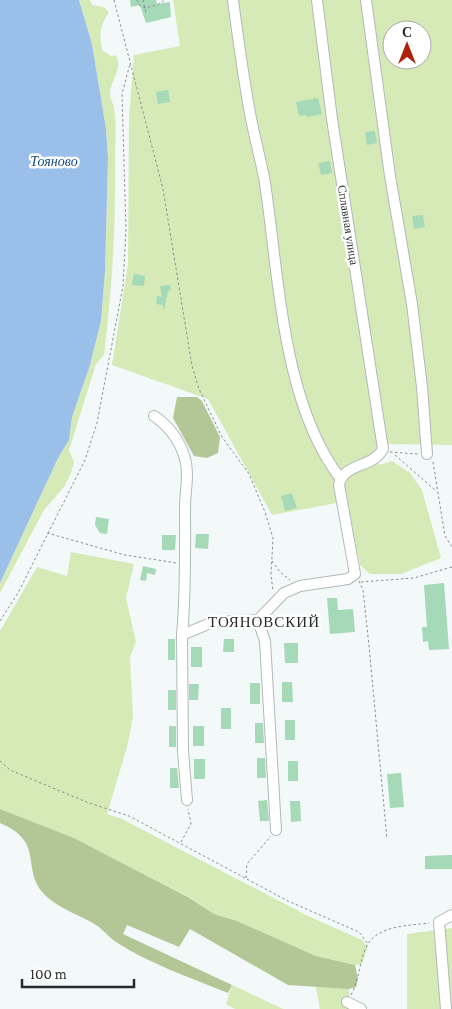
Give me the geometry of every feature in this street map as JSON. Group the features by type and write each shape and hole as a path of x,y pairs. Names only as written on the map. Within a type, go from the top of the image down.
{"street":[{"path":"233,0 250,112 264,182 280,298 292,358 303,403 314,436 326,459 340,478"},
{"name":"Сплавная улица","path":"317,0 334,128 383,449"},
{"path":"366,0 390,176 412,304 422,387 427,454"},
{"path":"154,416 174,434 184,455 188,475 185,498 182,634 183,751 187,800"},
{"path":"182,634 213,622 258,620 284,593 300,586 357,578 339,485 340,478 348,470 372,461 383,449"},
{"path":"258,620 266,641 276,830"},
{"path":"439,922 452,915"},
{"path":"439,922 452,921"},
{"path":"439,922 446,1009"},
{"path":"347,1002 361,1009"}],"path":[{"path":"114,0 164,190 192,366 199,389 222,437 257,489 271,528 271,575 275,602"},
{"path":"137,0 139,5 145,8"},
{"path":"143,0 146,13"},
{"path":"145,8 165,0"},
{"path":"0,621 18,593 85,460 92,441 119,309 126,230 122,94 131,62"},
{"path":"383,449 394,454 413,468 436,491"},
{"path":"394,454 427,454 432,457 436,491 445,536 452,547"},
{"path":"47,533 125,555 185,564"},
{"path":"272,560 280,572 300,586"},
{"path":"387,839 370,646 357,578 414,578 452,567"},
{"path":"0,761 10,770 89,803 129,816 288,901 359,932 368,944"},
{"path":"180,843 191,824 187,800"},
{"path":"246,878 247,864 276,830"},
{"path":"347,1002 358,981 368,944 373,937 381,932 439,922"}],"green space":[{"path":"79,0 90,0 92,5 103,7 109,12 101,30 102,50 111,56 116,55 118,60 110,93 115,121 115,210 104,355 96,364 69,450 74,462 71,473 64,487 44,510 0,593 0,583 58,458 69,440 72,417 90,365 101,321 105,271 108,158 106,129 92,44"},
{"path":"173,0 452,0 452,445 381,444 374,457 380,465 392,461 410,473 422,490 441,558 401,574 370,574 360,565 347,501 272,515 208,399 112,365 128,264 129,117 134,55 180,46"},
{"path":"177,397 197,397 202,401 220,437 218,453 207,458 194,456 173,418"},
{"path":"71,552 134,564 126,598 136,642 130,657 133,717 127,747 107,814 122,819 308,916 362,940 368,946 362,964 355,965 316,956 237,921 214,914 189,897 74,838 0,809 0,631 37,567 67,576"},
{"path":"0,809 74,838 188,897 214,914 237,921 316,956 355,965 358,979 356,987 349,989 288,985 190,929 179,947 127,925 123,934 232,985 228,993 171,970 129,950 112,939 99,927 58,905 46,896 38,886 28,848 23,839 0,823"},
{"path":"452,928 452,1009 407,1009 407,934"},
{"path":"232,985 283,1009 235,1009 226,1004"},
{"path":"325,986 349,989 350,1002 363,1009 320,1009 316,987"}],"water":[{"name":"Тояново","path":"0,0 79,0 92,44 106,129 108,158 105,271 101,321 90,365 72,417 69,440 58,458 0,583"}],"building":[{"path":"130,0 156,0 157,4 170,2 171,17 146,23 140,5 131,7"},
{"path":"168,90 170,102 158,104 156,92"},
{"path":"318,98 322,114 307,117 306,115 299,116 296,102"},
{"path":"375,131 377,143 367,145 365,132"},
{"path":"330,161 332,173 321,175 318,163"},
{"path":"423,215 425,227 414,229 412,216"},
{"path":"134,274 145,276 144,286 132,285"},
{"path":"170,285 171,290 168,291 164,311 163,305 156,304 157,296 162,297 160,286"},
{"path":"292,493 297,508 285,511 281,496"},
{"path":"96,517 109,519 107,534 100,533 95,525"},
{"path":"196,534 209,534 208,549 195,548"},
{"path":"162,535 176,535 175,550 162,550"},
{"path":"143,566 156,569 155,575 147,573 146,581 140,580"},
{"path":"444,583 449,649 429,650 428,641 423,642 422,627 427,627 424,585"},
{"path":"327,598 337,598 338,610 353,609 355,632 330,634"},
{"path":"168,639 175,639 175,660 168,660"},
{"path":"224,639 234,639 234,652 223,652"},
{"path":"284,643 298,643 298,663 285,663"},
{"path":"191,647 202,647 202,667 191,667"},
{"path":"282,682 292,682 293,702 282,702"},
{"path":"250,683 260,683 260,704 250,704"},
{"path":"189,684 199,684 198,700 189,700"},
{"path":"168,690 176,690 176,710 168,710"},
{"path":"221,708 231,708 231,729 221,729"},
{"path":"285,720 295,720 295,740 285,740"},
{"path":"255,723 263,723 264,743 255,743"},
{"path":"169,726 176,726 176,747 169,747"},
{"path":"193,726 204,726 204,746 193,746"},
{"path":"257,758 265,758 266,778 257,778"},
{"path":"194,759 205,759 205,779 194,779"},
{"path":"288,761 298,761 298,781 288,781"},
{"path":"170,768 177,768 179,788 170,788"},
{"path":"401,773 404,807 390,808 387,774"},
{"path":"267,800 269,821 260,821 258,801"},
{"path":"290,801 300,801 301,821 291,822"},
{"path":"452,855 452,869 425,869 425,856"}],"district":[{"name":"ТОЯНОВСКИЙ","path":"264,622"}]}
